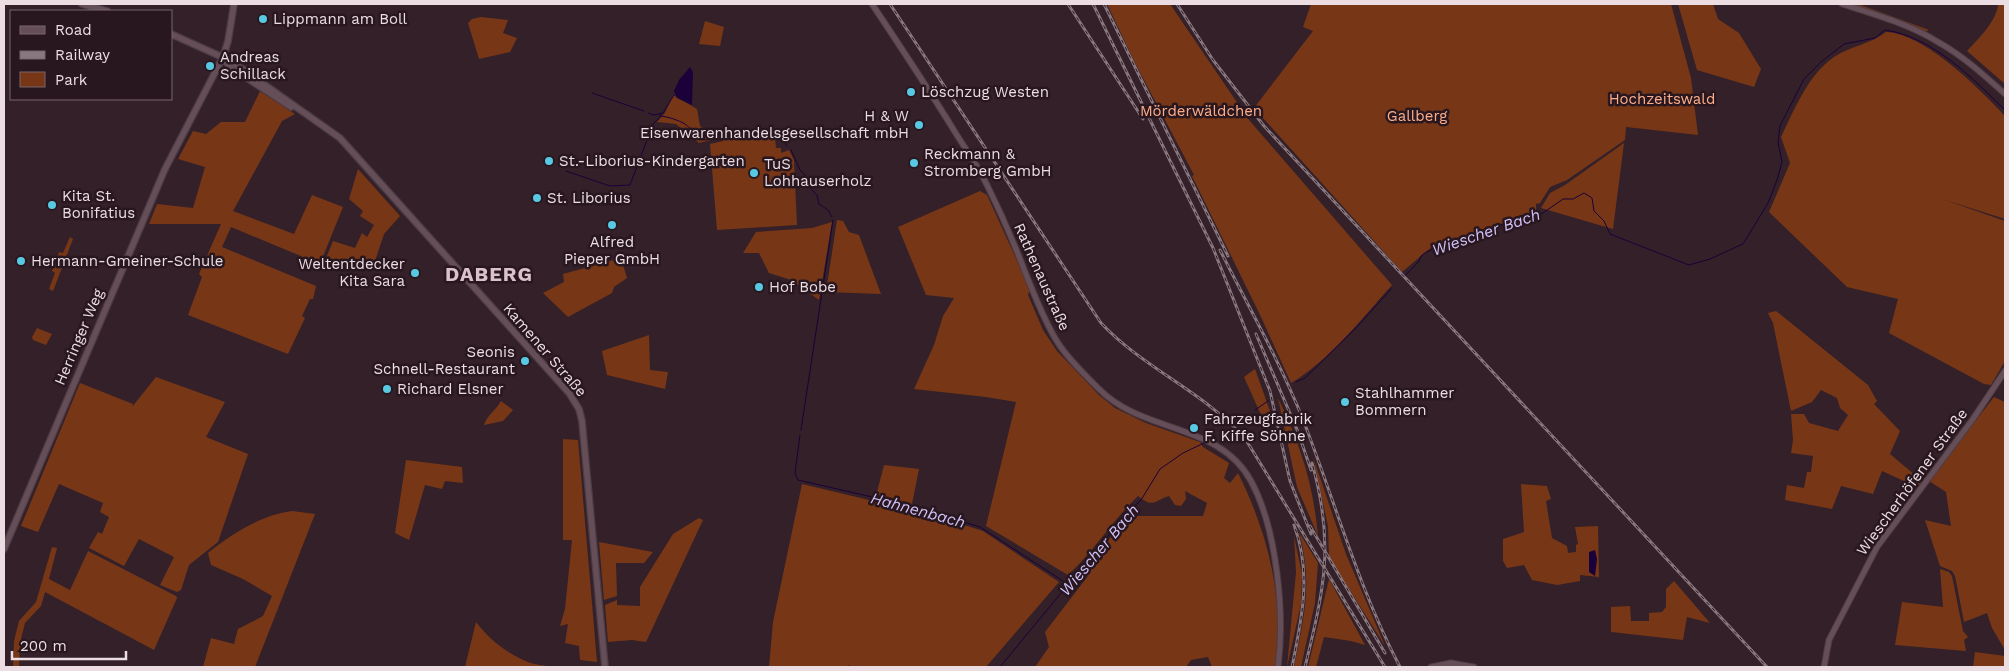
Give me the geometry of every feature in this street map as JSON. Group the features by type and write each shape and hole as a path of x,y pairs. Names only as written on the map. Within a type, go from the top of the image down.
{"main road":[{"path":"82,4 103,10"},
{"name":"Herringer Weg","path":"4,549 165,169 223,57 228,42 234,4"},
{"name":"Kamener Straße","path":"172,34 223,57 340,138 569,394 579,409 585,444 605,667"}],"street":[{"name":"Rathenaustraße","path":"872,4 975,162 1001,215 1045,318 1066,354 1112,401 1145,418 1190,432 1214,443 1231,455 1247,474 1258,498 1265,521 1277,574 1282,629 1278,667"},
{"path":"1842,4 1880,16 1939,42 1959,55 2005,94"},
{"name":"Wiescherhöfener Straße","path":"1824,667 1829,640 1877,547 1973,419 2005,370"},
{"path":"1432,667 1451,663 1474,667"}],"green space":[{"name":"Mörderwäldchen","path":"1107,4 1170,4 1249,120 1392,285 1332,351 1305,374 1291,383 1192,176 1194,175 1134,61"},
{"name":"Gallberg","path":"1311,4 1671,4 1691,78 1698,135 1626,127 1625,140 1567,180 1550,187 1540,203 1536,204 1536,213 1434,245 1402,272 1254,108 1313,31 1303,27"},
{"path":"1678,4 1713,4 1718,19 1739,33 1761,69 1754,87 1697,70"},
{"path":"1849,4 1858,4 1929,30 1924,32"},
{"path":"1998,4 2005,4 2005,84 1967,51 1991,23"},
{"path":"481,17 508,20 503,33 517,38 510,52 479,59 468,23 472,19"},
{"path":"705,21 724,27 720,46 699,44"},
{"path":"1886,32 1901,35 1934,52 1966,78 2005,116 2005,219 1942,199 2005,221 2005,361 1991,385 1984,384 1889,333 1898,299 1847,287 1769,212 1790,163 1781,137 1809,83 1834,57"},
{"path":"260,91 295,114 282,121 233,211 294,234 312,195 343,207 320,264 231,227 222,247 316,286 313,299 310,299 302,316 305,318 288,354 188,315 202,277 199,274 221,224 149,224 157,204 193,208 205,167 178,159 193,131 206,134 221,122 245,122"},
{"path":"673,95 697,109 700,126 715,134 715,139 699,143 676,124 657,122 665,113"},
{"name":"TuS Lohhauserholz","path":"723,137 775,138 776,148 781,148 781,153 789,150 794,160 797,225 717,230 710,144 723,141"},
{"path":"1624,143 1613,229 1541,208 1550,193 1565,185"},
{"path":"358,169 400,216 384,234 372,270 325,261 333,241 355,248 362,233 367,237 374,225 360,216 363,211 349,199"},
{"path":"980,191 987,195 1030,289 1028,295 1043,330 1057,351 1099,395 1115,408 1146,423 1200,442 1203,447 1229,463 1224,478 1230,483 1238,473 1258,519 1272,567 1278,617 1275,667 1212,667 1208,657 1191,660 1186,667 1035,667 1049,647 1045,632 1088,576 1082,574 1127,516 1203,516 1207,503 1185,491 1186,499 1181,506 1175,505 1169,496 1151,503 1138,496 1087,556 1068,575 986,526 1016,402 914,389 934,345 943,316 954,298 926,295 898,227"},
{"path":"837,220 843,221 849,232 859,235 881,294 826,292"},
{"path":"832,222 819,300 791,280 769,273 759,253 743,253 756,232 812,228"},
{"path":"70,237 73,239 53,291 49,289 55,273 52,271 59,252 63,253"},
{"path":"621,258 627,278 614,287 612,293 568,317 543,293 564,282 563,274"},
{"path":"1776,311 1868,385 1877,401 1874,404 1900,431 1890,454 1922,481 1917,487 1882,471 1873,494 1841,486 1832,509 1785,500 1787,485 1804,488 1807,472 1811,472 1813,456 1791,453 1793,440 1791,414 1804,414 1809,423 1838,431 1848,415 1840,408 1837,398 1821,390 1812,402 1791,411 1773,323 1768,313"},
{"path":"37,328 52,334 46,345 33,340 32,337"},
{"path":"649,335 650,370 668,372 665,389 607,375 602,351"},
{"path":"1255,369 1270,411 1262,417 1244,377"},
{"path":"156,377 225,402 206,437 248,454 218,542 189,565 181,590 177,592 160,585 174,557 139,539 124,566 89,548 98,532 102,534 109,517 100,512 103,503 59,484 38,532 21,526 80,383 133,404 132,407"},
{"path":"1994,397 2005,402 2005,650 1992,628 1987,613 1964,622 1955,576 1952,571 1940,566 1925,520 1951,526 1946,492 1929,481"},
{"path":"1278,398 1305,465 1313,499 1318,536 1297,487"},
{"path":"501,401 513,410 503,421 484,425 487,418"},
{"path":"563,439 578,440 597,662 580,660 579,646 565,643 568,624 560,626 565,609 572,540 563,540"},
{"path":"1313,457 1346,554 1385,646 1329,557 1328,526"},
{"path":"406,460 462,467 463,483 445,481 442,489 425,485 409,540 395,533"},
{"path":"884,465 919,469 912,504 876,496"},
{"path":"802,484 936,516 983,531 1059,582 986,667 852,667 849,665 848,667 769,667 773,622"},
{"path":"1521,484 1547,486 1551,499 1546,501 1552,538 1567,546 1568,553 1576,552 1576,545 1578,544 1575,527 1598,526 1599,577 1580,575 1580,581 1557,585 1532,580 1524,565 1507,568 1503,561 1503,539 1524,532"},
{"path":"292,511 315,514 255,667 203,667 211,638 234,644 238,629 263,616 272,596 243,579 211,565 208,553 247,526 280,513"},
{"path":"699,518 703,520 646,642 632,640 608,642 605,605 617,600 617,605 640,606 640,587 673,534"},
{"path":"1299,532 1318,563 1315,603 1301,667 1294,667 1306,600 1306,568"},
{"path":"1294,536 1302,574 1301,604 1287,667 1296,572"},
{"path":"599,542 653,552 644,563 616,563 617,596 604,600"},
{"path":"52,547 57,548 49,579 70,590 88,551 176,596 177,598 154,650 45,592 41,606 25,623 20,643 19,667 13,667 14,641 19,621 36,602"},
{"path":"1940,569 1949,572 1952,576 1963,631 1968,637 1964,640 1966,651 1895,645 1902,602 1943,607"},
{"path":"1329,579 1365,645 1324,637 1316,667 1308,667"},
{"path":"1674,581 1710,623 1687,617 1683,640 1611,632 1611,607 1630,606 1631,621 1649,621 1649,613 1662,612 1666,607 1666,589"},
{"path":"476,622 487,635 506,650 531,663 549,667 465,667"},
{"path":"1975,652 2005,656 2005,667 1973,667"}],"shaded area":[{"path":"690,67 693,72 692,105 677,98 674,91 679,80"},
{"path":"1595,550 1597,559 1595,576 1589,572 1589,552"}],"waterway":[{"name":"Wiescher Bach","path":"1405,276 1419,261 1421,256 1428,251 1451,242 1455,243 1499,224 1507,225 1512,221 1543,213 1563,199 1573,199 1584,193 1592,198 1594,211 1604,221 1610,234 1689,265 1710,259 1743,244 1768,203 1777,180 1782,162 1778,142 1780,126 1804,79 1821,62 1844,44 1875,38 1885,30 1903,34 1935,50 1965,72 2005,110"},
{"path":"592,93 644,111"},
{"path":"648,113 654,115 663,113 674,95"},
{"path":"566,171 610,186 630,185 653,124 660,117 660,114"},
{"name":"Hahnenbach","path":"661,116 685,124 703,140 718,135"},
{"name":"Hahnenbach","path":"722,133 772,131 779,134 787,146"},
{"name":"Hahnenbach","path":"791,150 800,170 806,176 809,187 817,195 819,204 828,210 832,217"},
{"name":"Hahnenbach","path":"801,430 833,220"},
{"name":"Wiescher Bach","path":"1296,382 1305,378 1356,328 1391,289"},
{"name":"Wiescher Bach","path":"1255,410 1268,401"},
{"name":"Hahnenbach","path":"800,435 795,473 798,480 920,508 980,527 1069,585"},
{"name":"Wiescher Bach","path":"1211,439 1215,436"},
{"name":"Wiescher Bach","path":"1000,667 1127,513 1141,500 1160,469 1183,453 1204,443"}],"railway":[{"path":"890,4 1101,323 1136,354 1212,408 1246,440 1385,667"},
{"path":"1068,4 1143,119"},
{"path":"1093,4 1213,248 1270,391 1290,481 1311,534"},
{"path":"1104,4 1228,256"},
{"path":"1177,4 1213,60 1264,126 1767,667"},
{"path":"1220,250 1293,396 1359,575 1400,667"},
{"path":"1256,334 1298,432 1311,470"},
{"path":"1305,667 1322,590 1325,543 1319,492 1312,463"},
{"path":"1292,667 1304,596 1303,561 1294,525"},
{"path":"1310,526 1385,653"}],"place":[{"name":"Lippmann am Boll","path":"263,19"},
{"name":"Andreas Schillack","path":"210,66"},
{"name":"Löschzug Westen","path":"911,92"},
{"name":"H & W Eisenwarenhandelsgesellschaft mbH","path":"919,125"},
{"name":"St.-Liborius-Kindergarten","path":"549,161"},
{"name":"Reckmann & Stromberg GmbH","path":"914,163"},
{"name":"TuS Lohhauserholz","path":"754,173"},
{"name":"St. Liborius","path":"537,198"},
{"name":"Kita St. Bonifatius","path":"52,205"},
{"name":"Alfred Pieper GmbH","path":"612,225"},
{"name":"Hermann-Gmeiner-Schule","path":"21,261"},
{"name":"Weltentdecker Kita Sara","path":"415,273"},
{"name":"Hof Bobe","path":"759,287"},
{"name":"Seonis Schnell-Restaurant","path":"525,361"},
{"name":"Richard Elsner","path":"387,389"},
{"name":"Stahlhammer Bommern","path":"1345,402"},
{"name":"Fahrzeugfabrik F. Kiffe Söhne","path":"1194,428"}],"district":[{"name":"DABERG","path":"489,274"}],"park label":[{"name":"Hochzeitswald","path":"1662,99"}]}
